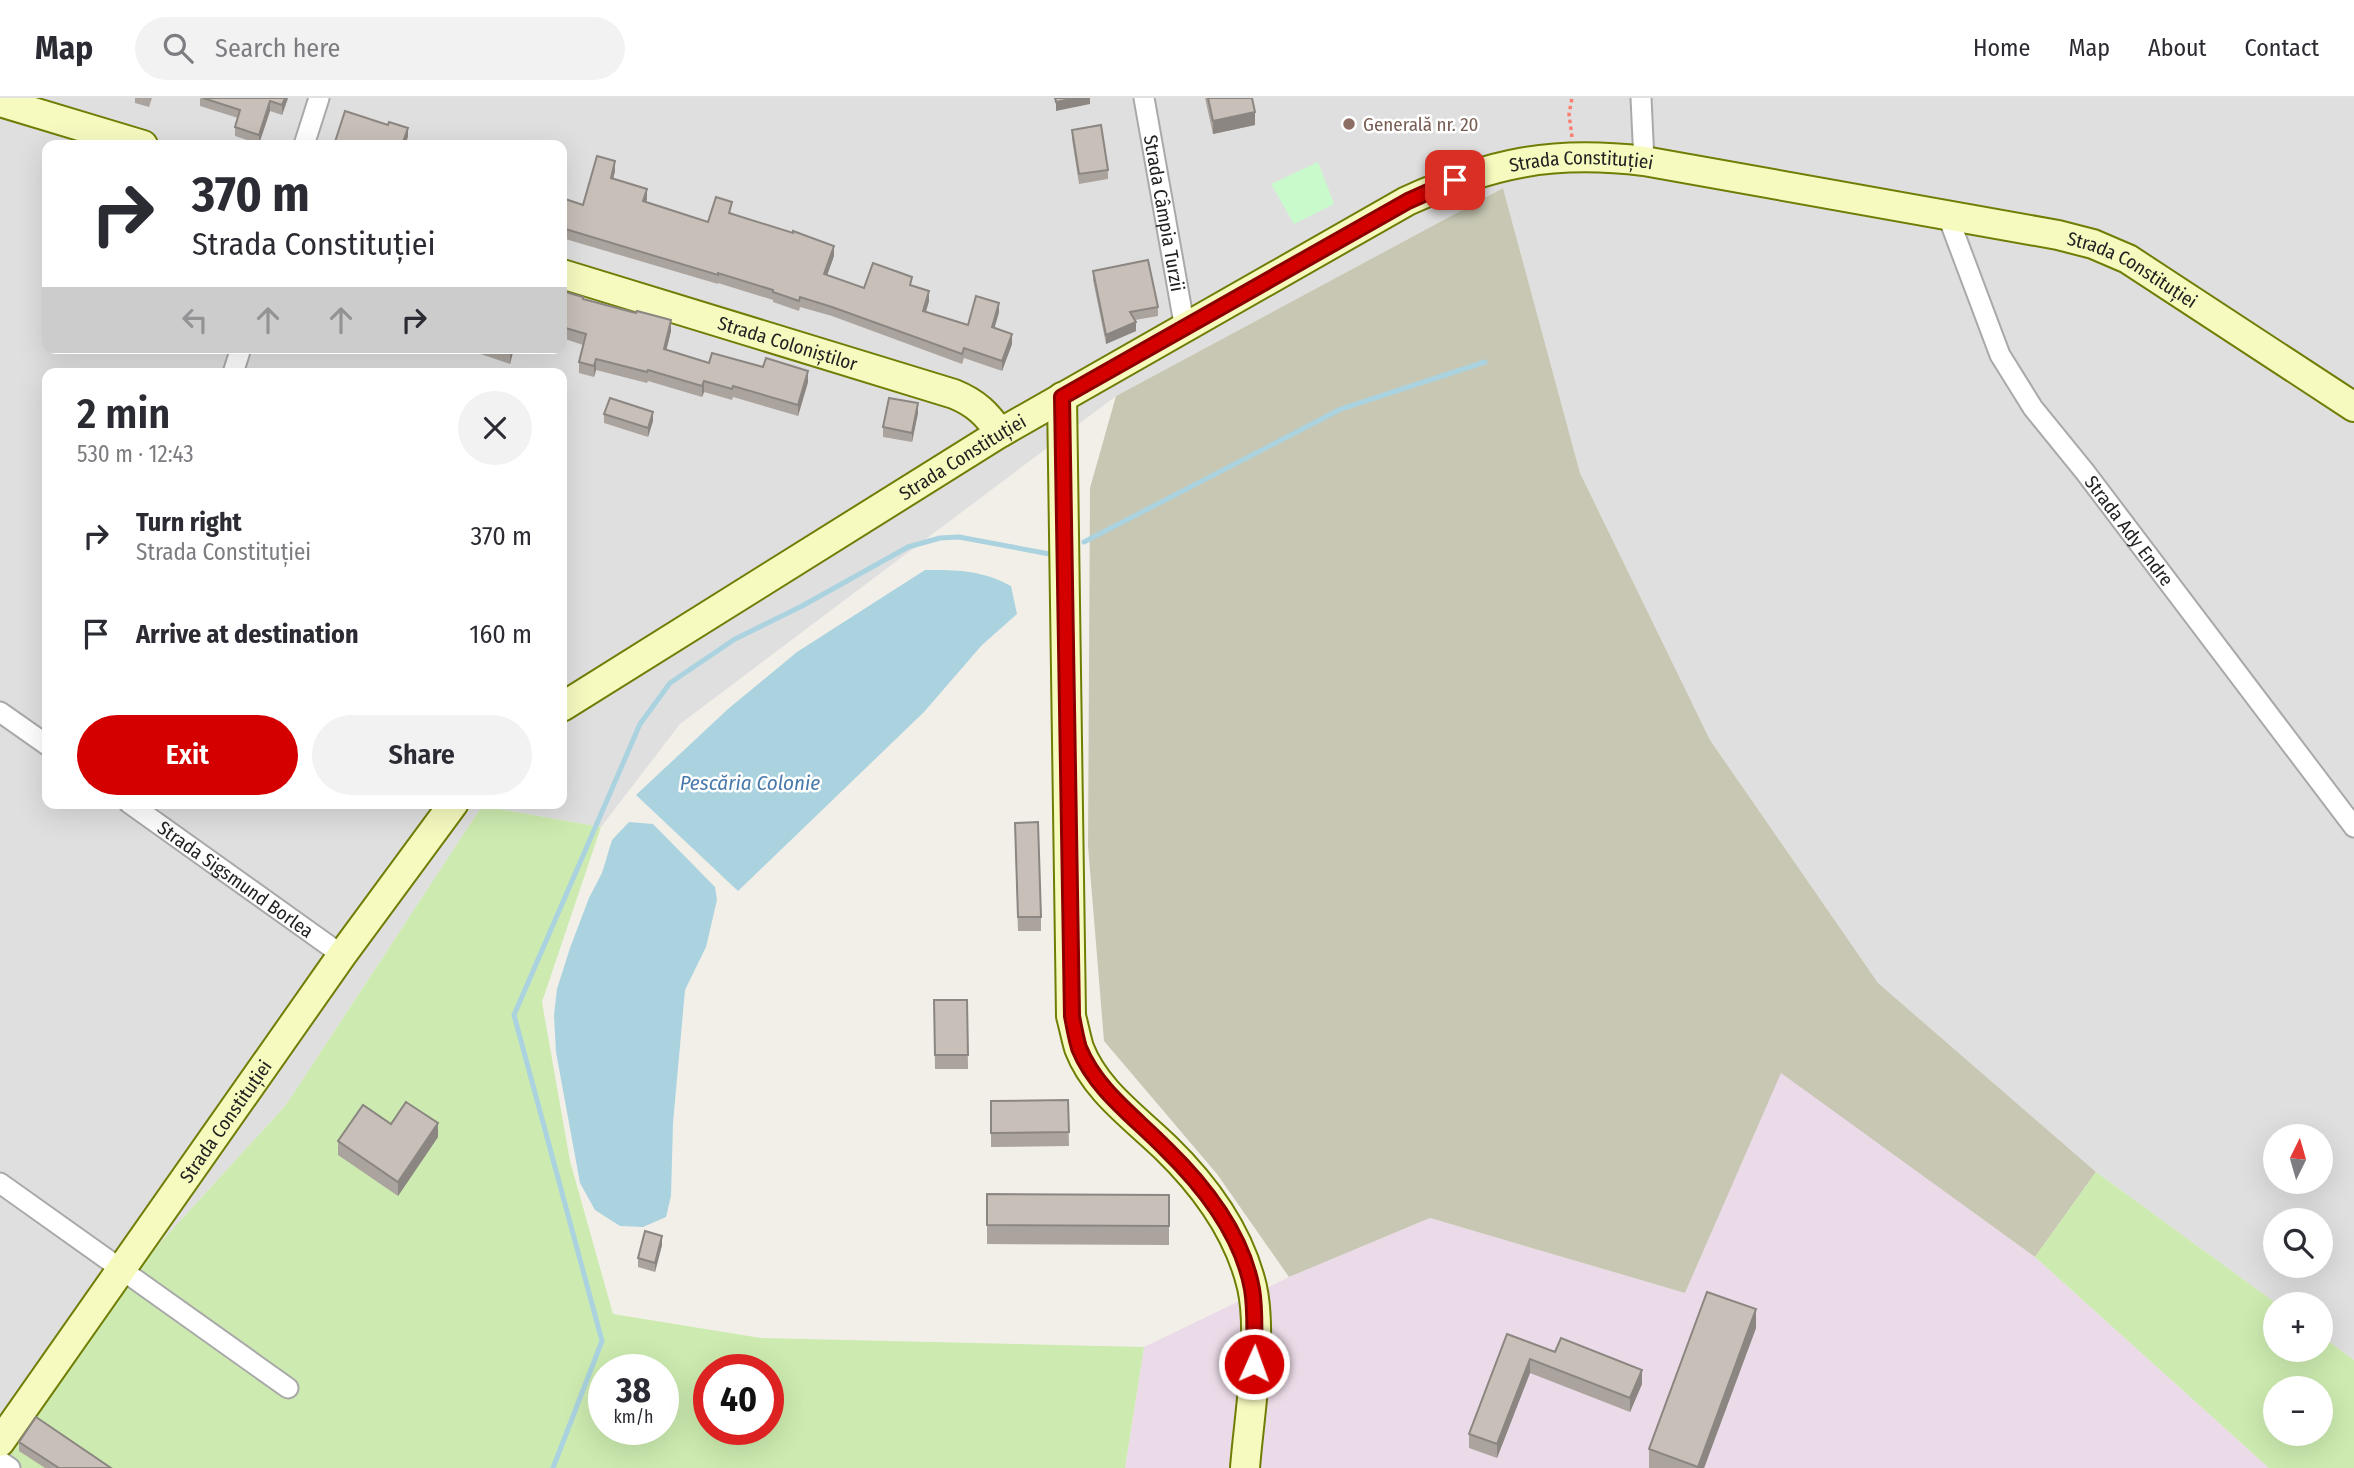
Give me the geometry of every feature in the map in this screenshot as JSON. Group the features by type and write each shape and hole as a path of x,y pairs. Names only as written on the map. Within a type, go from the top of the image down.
{"street":[{"path":"306,140 319,98"},
{"name":"Strada Câmpia Turzii","path":"1144,98 1185,329"},
{"path":"1641,98 1644,161"},
{"path":"0,102 125,140"},
{"name":"Strada Constituției","path":"567,704 1062,397 1408,201 1455,180 1493,168 1574,156 1644,161 1947,214 2092,244 2128,260 2354,407"},
{"name":"Strada Ady Endre","path":"1947,214 1992,337 2005,364 2033,408 2093,482 2354,827"},
{"name":"Strada Coloniștilor","path":"567,276 954,394 970,400 986,413 1000,433"},
{"path":"1062,397 1072,1016 1079,1047 1104,1090 1196,1179 1220,1212 1239,1248 1252,1288 1255,1324 1245,1468"},
{"path":"0,712 42,741"},
{"name":"Strada Sigsmund Borlea","path":"137,809 342,955"},
{"name":"Strada Constituției","path":"0,1443 342,955 450,809"},
{"path":"0,1183 288,1388"},
{"path":"0,1461 10,1468"}],"path":[{"path":"1572,98 1569,114 1574,156"}],"shaded area":[{"path":"0,98 2354,98 2354,1360 2333,1345 2333,1292 2263,1294 2096,1172 1878,983 1710,740 1580,473 1503,188 1116,396 680,724 601,827 499,809 567,809 567,368 42,368 42,809 480,809 286,1105 158,1245 0,1461"},
{"path":"1503,188 1580,473 1710,740 1878,983 2096,1172 2035,1257 1781,1073 1685,1293 1430,1218 1289,1277 1217,1174 1104,1041 1088,846 1090,488 1116,396"},
{"path":"1781,1072 2035,1257 2269,1468 1125,1468 1144,1347 1289,1277 1430,1218 1685,1293"}],"green space":[{"path":"1318,162 1334,204 1294,224 1271,184"},
{"path":"480,809 499,809 601,827 542,1002 570,1161 613,1314 761,1338 1144,1347 1125,1468 0,1468 0,1461 158,1245 286,1105"},
{"path":"2096,1172 2263,1294 2263,1362 2333,1362 2333,1345 2354,1360 2354,1468 2269,1468 2035,1257"}],"water":[{"name":"Pescăria Colonie","path":"925,570 969,572 1011,586 1017,614 982,645 924,712 738,891 636,795 728,709 797,652"},
{"path":"629,822 653,824 715,887 717,900 706,947 685,990 673,1123 671,1196 666,1217 643,1227 620,1226 595,1210 580,1183 556,1052 554,1015 557,989 589,898 602,873 612,840"}],"building":[{"path":"203,98 285,98 282,105 270,101 259,135 235,127 240,110"},
{"path":"1055,98 1076,98 1056,102"},
{"path":"1208,98 1252,98 1255,112 1213,121"},
{"path":"345,111 388,125 389,122 408,128 404,140 336,140"},
{"path":"1101,125 1108,170 1079,174 1072,130"},
{"path":"597,156 615,161 611,178 647,189 643,201 708,222 716,197 732,202 729,213 834,246 824,274 864,288 873,263 912,277 910,285 929,291 923,311 968,325 976,296 999,303 992,327 1012,334 1002,361 964,348 962,354 832,307 800,297 799,301 718,273 567,230 567,200 583,205"},
{"path":"1148,260 1158,307 1130,312 1136,322 1106,335 1093,271"},
{"path":"567,292 583,299 671,320 664,349 709,363 712,353 763,367 766,358 808,371 798,405 733,386 732,389 704,381 702,386 648,370 647,372 596,359 594,366 579,362 586,334 567,328"},
{"path":"610,398 653,412 648,428 604,414"},
{"path":"889,398 918,403 912,433 883,427"},
{"path":"1038,822 1041,917 1018,917 1015,823"},
{"path":"934,1000 967,1000 968,1055 935,1055"},
{"path":"1068,1100 1069,1132 991,1133 991,1101"},
{"path":"406,1102 438,1123 398,1182 338,1141 363,1105 391,1124"},
{"path":"987,1194 1169,1195 1169,1226 987,1225"},
{"path":"645,1231 662,1236 655,1263 638,1258"},
{"path":"1707,1292 1756,1309 1698,1467 1649,1449"},
{"path":"1507,1334 1555,1352 1561,1338 1642,1370 1630,1398 1530,1359 1497,1444 1469,1434"},
{"path":"36,1417 111,1468 59,1468 19,1442"}],"waterway":[{"path":"1084,542 1341,409 1485,362"},
{"path":"553,1468 602,1341 514,1015 640,724 670,683 735,639 802,606 908,547 940,538 959,537 1055,555"}],"place":[{"name":"Generală nr. 20","path":"1349,124"}],"route":[{"path":"1254,1364 1252,1288 1230,1230 1196,1179 1104,1090 1079,1047 1072,1016 1062,397 1408,201 1455,180"}]}
